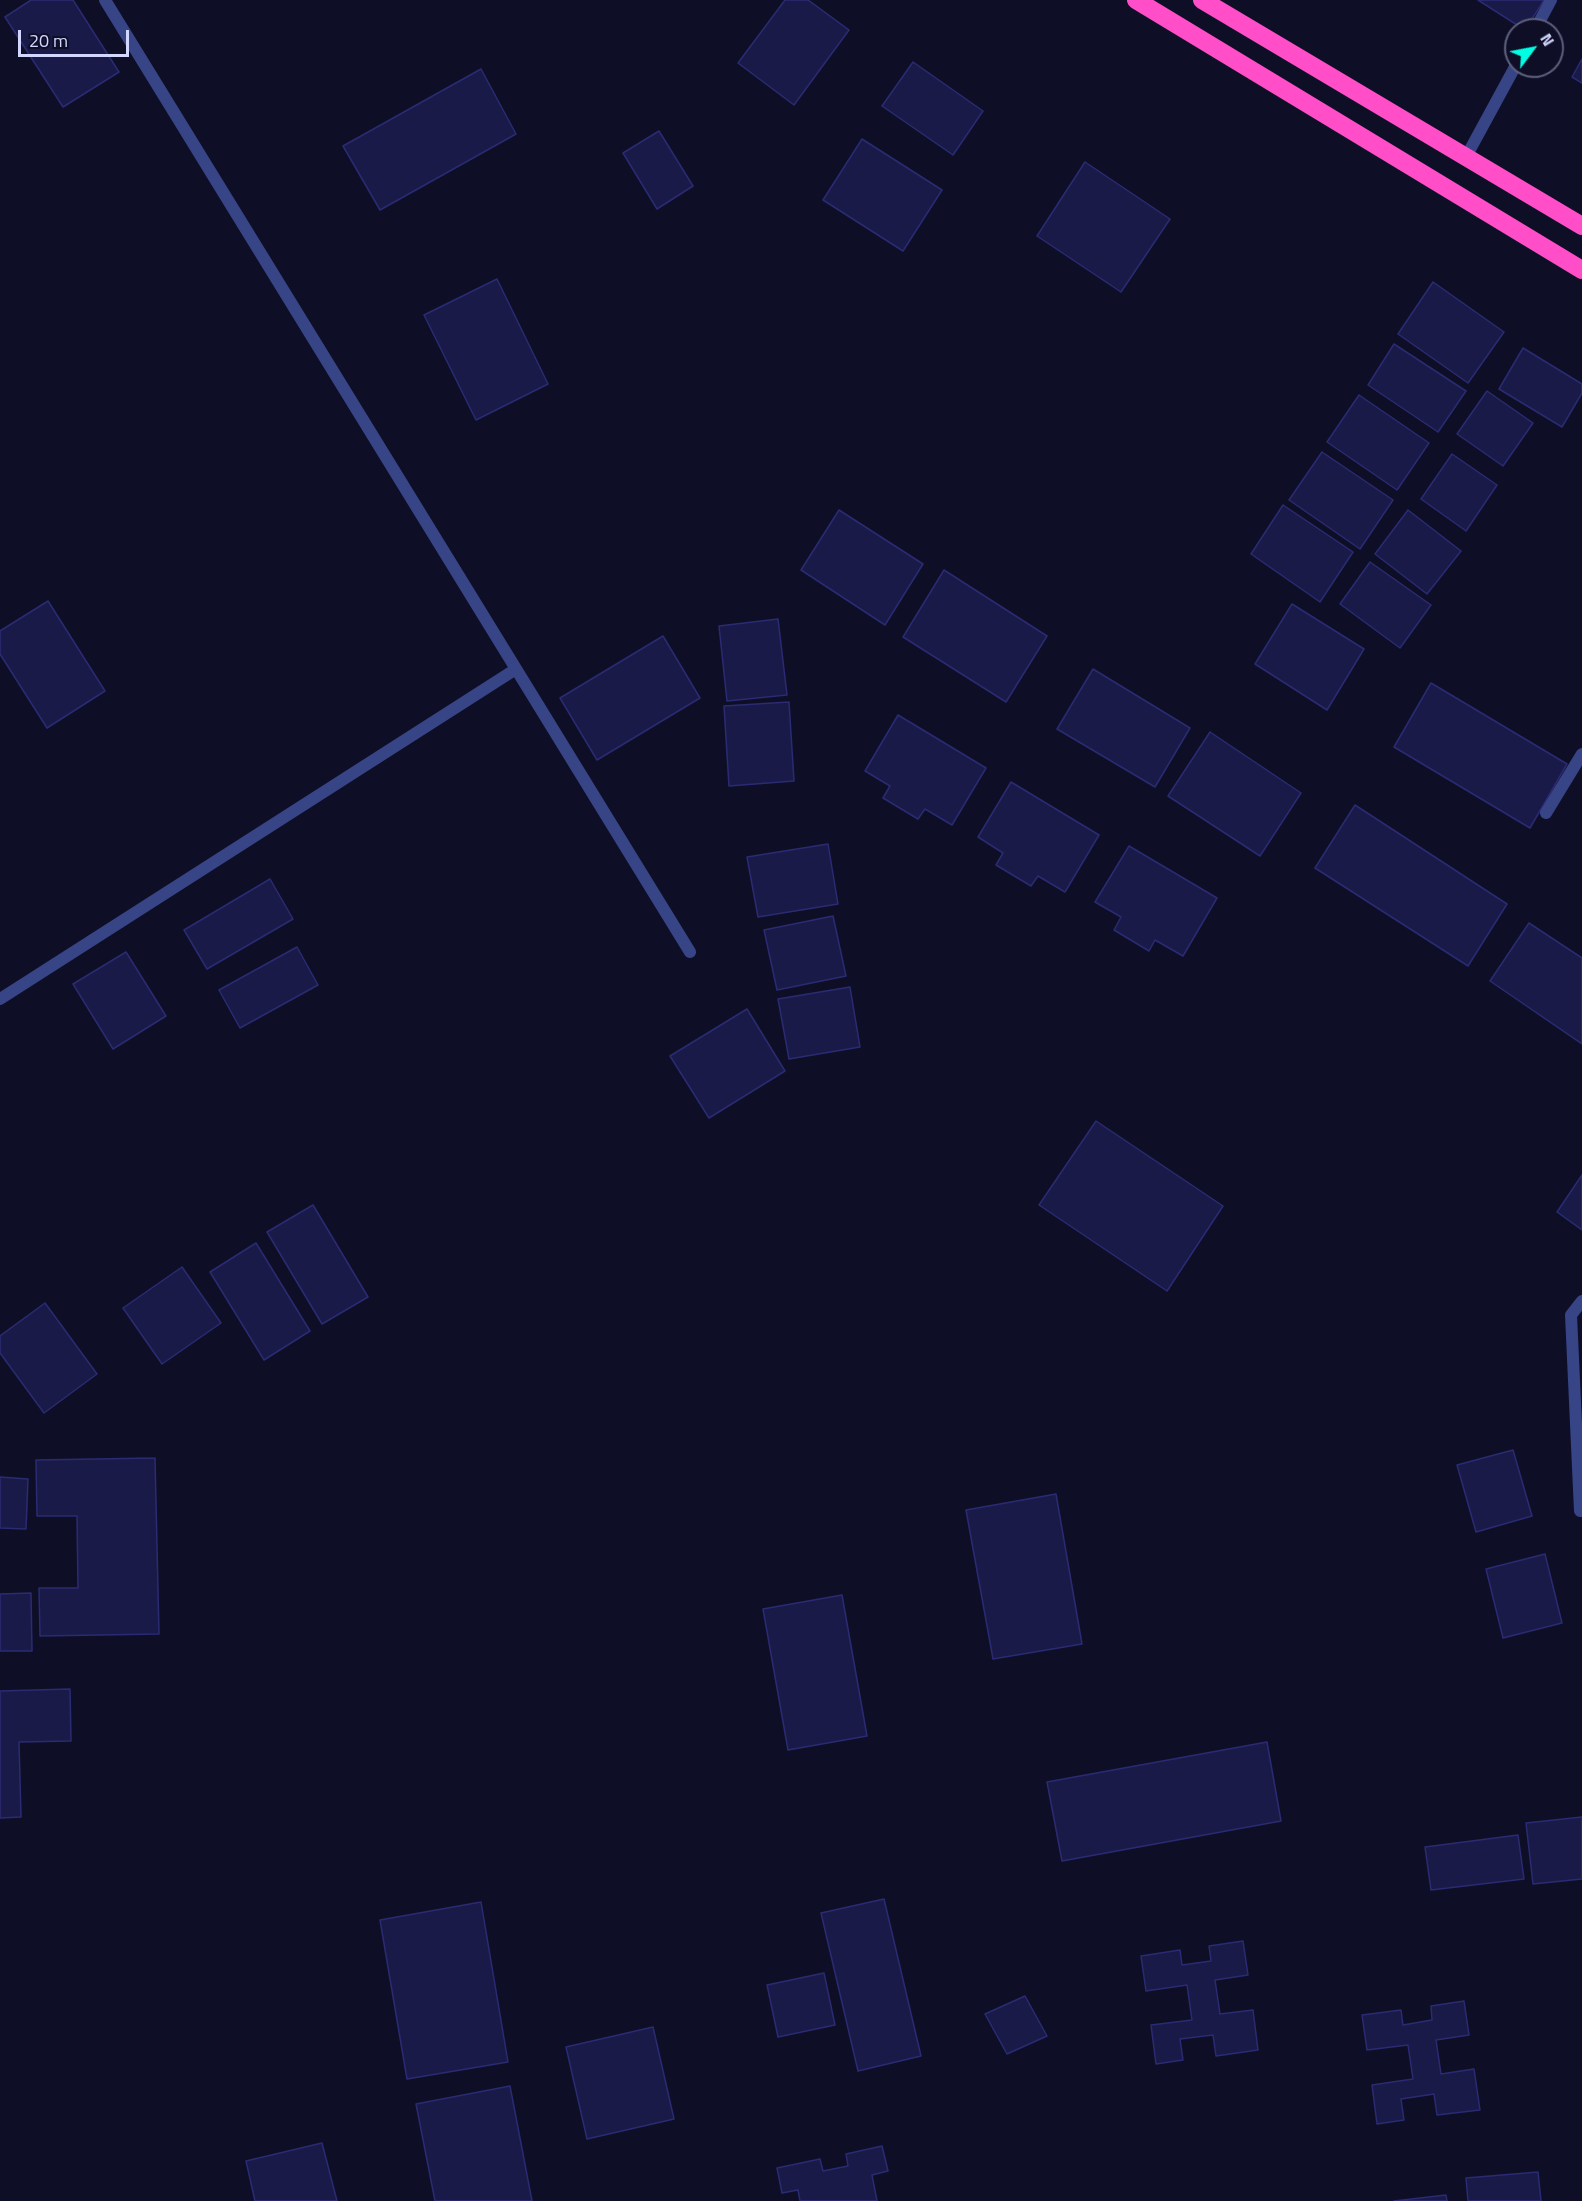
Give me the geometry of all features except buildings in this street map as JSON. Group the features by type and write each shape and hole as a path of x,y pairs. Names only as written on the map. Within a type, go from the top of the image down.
{"highway":[{"path":"1136,0 1582,270"},
{"path":"1202,0 1582,226"}],"street":[{"path":"105,0 690,952"},
{"path":"1541,18 1551,0"},
{"path":"1466,157 1509,78"},
{"path":"0,999 516,669"},
{"path":"1546,813 1582,754"},
{"path":"1582,1301 1571,1315 1580,1511 1582,1511"}]}
